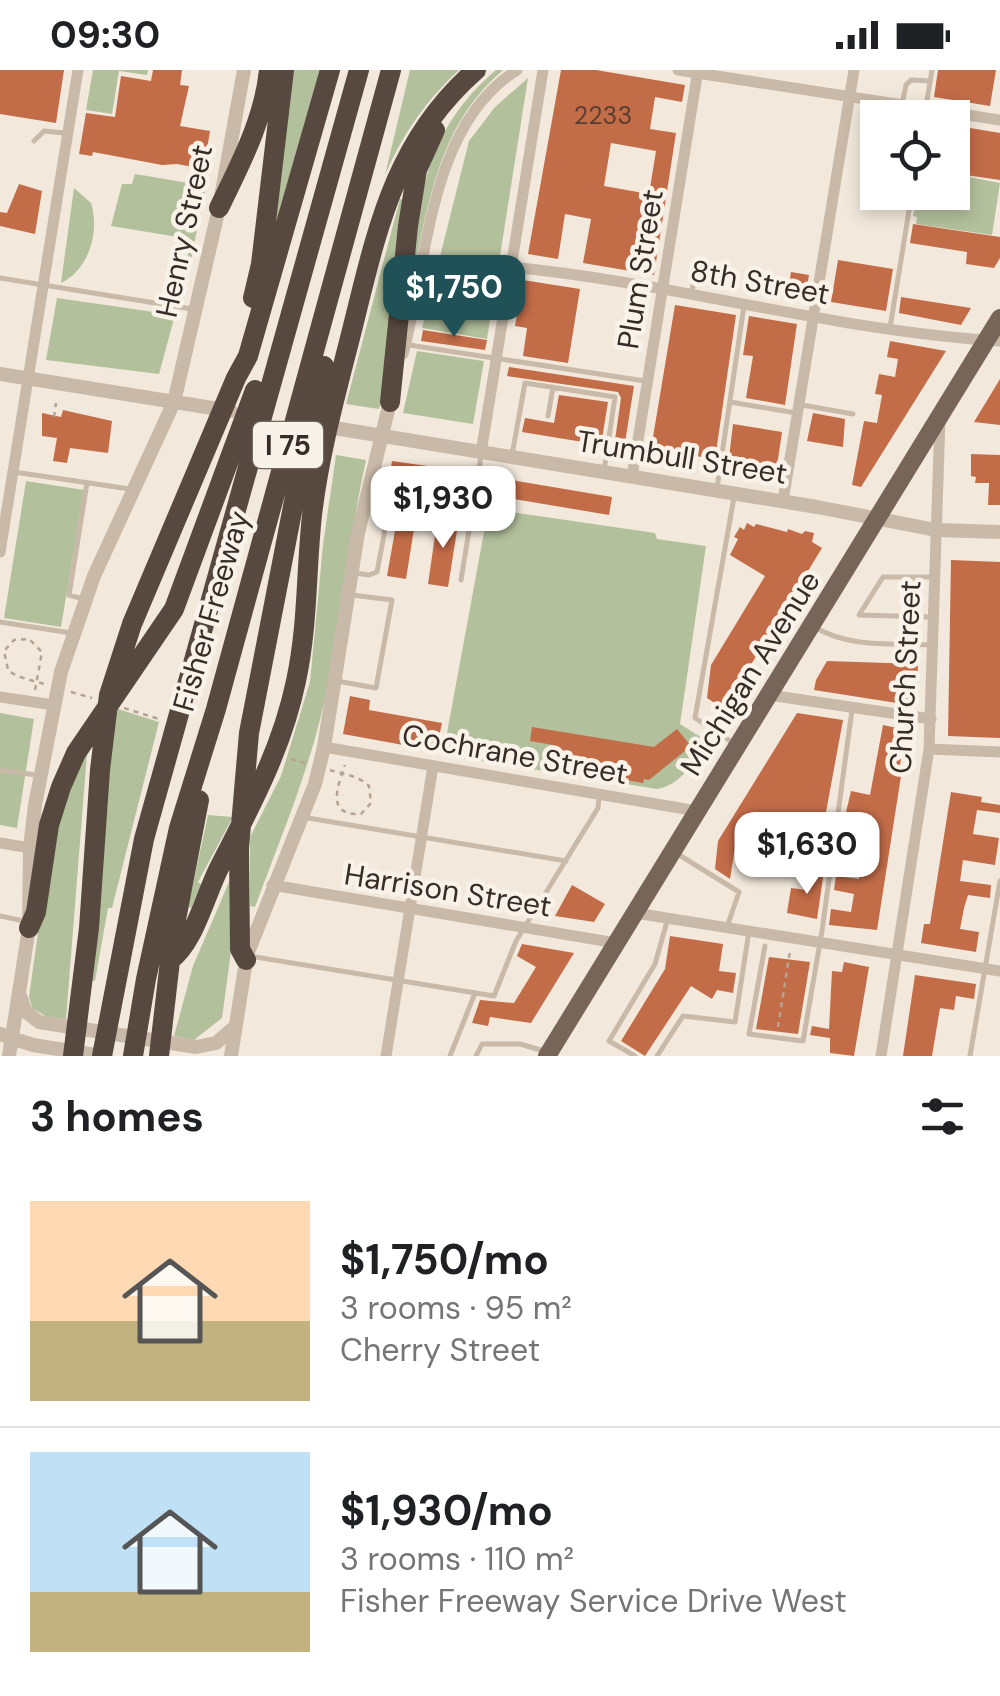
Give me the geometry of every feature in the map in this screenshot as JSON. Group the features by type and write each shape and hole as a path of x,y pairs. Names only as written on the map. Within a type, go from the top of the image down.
{"highway":[{"path":"219,208 258,120 269,70"},
{"path":"236,378 261,264 284,70"},
{"path":"73,1056 89,928 109,695 132,624 248,356 330,70"},
{"name":"Fisher Freeway","path":"102,1056 144,839 358,70"},
{"name":"Fisher Freeway","path":"133,1056 179,828 216,709 391,70"},
{"path":"390,402 417,170 442,117 474,71"},
{"path":"170,960 184,950 215,875 272,763 286,723 302,649 312,512 323,446 388,196 414,141 474,71"},
{"path":"247,957 240,948 239,848 252,716 310,419 348,274 361,181"},
{"path":"28,925 36,912 52,814 76,753 156,638 186,581 262,370 275,362"},
{"path":"160,1056 170,960 216,709"}],"main road":[{"name":"Michigan Avenue","path":"548,1054 940,416 993,341 1000,318"}],"street":[{"path":"0,552 8,481 29,379 78,70"},
{"name":"Henry Street","path":"9,1056 6,1036 20,992 39,775 54,704 86,600 174,402 219,208 244,70"},
{"path":"231,1056 247,957 272,885 315,784 358,533 450,152 483,98 517,70"},
{"path":"481,452 543,70"},
{"path":"678,70 775,78 876,100"},
{"path":"784,502 854,70"},
{"name":"Plum Street","path":"632,477 698,72"},
{"path":"970,117 1000,120"},
{"name":"8th Street","path":"512,267 993,341"},
{"name":"Trumbull Street","path":"0,374 717,490 936,530 1000,532"},
{"name":"Church Street","path":"882,1056 929,749 940,416"},
{"path":"769,695 931,719"},
{"path":"0,697 54,704"},
{"name":"Cochrane Street","path":"324,746 569,796 599,794 698,812"},
{"path":"929,749 1000,752"},
{"path":"386,1056 398,980 408,950 410,909 432,766"},
{"path":"0,843 30,848"},
{"name":"Harrison Street","path":"272,885 616,943"},
{"path":"635,913 1000,971"},
{"path":"20,992 25,1011 47,1024 190,1046 216,1043 236,1026"},
{"path":"6,1036 102,1056"}],"lane":[{"path":"927,100 932,70"},
{"path":"903,100 911,80 930,81"},
{"path":"34,141 44,131 67,133"},
{"path":"890,328 909,210"},
{"path":"692,296 695,269"},
{"path":"0,278 196,310"},
{"path":"717,490 744,304"},
{"path":"406,344 648,382"},
{"path":"512,458 525,383 615,397 604,472"},
{"path":"548,416 553,388"},
{"path":"730,402 853,414"},
{"path":"462,580 481,452"},
{"path":"8,481 87,483 133,490"},
{"path":"86,600 69,594 87,483"},
{"path":"352,572 377,572 395,493 473,504"},
{"path":"734,494 695,718 738,745"},
{"path":"933,618 859,615 883,577 934,577"},
{"path":"913,617 916,577"},
{"path":"334,680 376,688 392,600 348,594"},
{"path":"0,622 73,633"},
{"path":"812,626 835,639 855,644 932,645"},
{"path":"764,946 748,1034 802,1041 853,708"},
{"path":"0,770 39,775"},
{"path":"247,957 494,996 516,941 598,808 599,794"},
{"path":"300,817 566,861"},
{"path":"673,851 739,892 727,927"},
{"path":"970,1056 1000,881"},
{"path":"0,916 28,925"},
{"path":"635,1056 609,1042 655,964 668,918"},
{"path":"493,937 498,924"},
{"path":"657,1056 683,1016 734,1022 749,931"},
{"path":"450,1056 475,993"},
{"path":"476,1056 482,1044 520,1044 548,1054"}],"path":[{"path":"54,416 56,402"},
{"path":"31,680 12,674 5,665 4,651 14,640 29,639 42,652 35,691"},
{"path":"345,765 336,800 344,811 362,814 371,803 371,790 363,780 348,776"},
{"path":"777,1038 790,950"}],"green space":[{"path":"93,70 148,70 147,75 119,71 112,114 86,110"},
{"path":"287,70 324,70 273,249"},
{"path":"410,70 459,70 416,118 385,175"},
{"path":"496,70 503,70 480,93 448,144 429,201 409,293 428,171 453,119"},
{"path":"528,78 487,339 422,328 469,141 495,107"},
{"path":"135,174 206,186 182,304 190,239 111,226 122,184 132,184"},
{"path":"970,177 1000,183 992,235 916,224 917,217 913,216 914,210 970,210"},
{"path":"74,188 91,203 93,237 79,269 61,283"},
{"path":"400,199 405,200 379,409 346,404"},
{"path":"57,298 175,315 159,374 46,360"},
{"path":"417,351 484,361 473,424 403,413"},
{"path":"336,455 366,460 330,673 310,755 255,907 250,906 250,837 281,776 310,682"},
{"path":"26,481 84,490 61,627 4,618"},
{"path":"511,512 655,533 657,539 706,546 680,724 707,741 674,782 657,789 443,755 484,532"},
{"path":"115,708 159,722 112,908 108,908 95,981 90,980"},
{"path":"0,713 34,719 17,828 0,825"},
{"path":"88,741 66,1019 47,1017 32,1008 29,997 52,832"},
{"path":"208,815 233,817 198,882 202,885 191,908 188,907"},
{"path":"235,868 235,922 222,1018 194,1040 174,1036 193,966"}],"building":[{"path":"0,70 64,70 56,123 0,114"},
{"path":"153,70 182,70 180,85 189,86 180,126 210,131 203,173 177,164 162,165 93,152 92,156 79,154 86,113 115,117 121,76 151,81"},
{"path":"561,70 596,70 685,85 682,102 655,97 650,129 676,133 654,275 583,263 591,219 565,214 558,259 528,254","holes":["611,143 656,151 649,194 604,186"]},
{"path":"938,70 996,70 990,106 934,97"},
{"path":"970,128 1000,133 1000,180 970,176"},
{"path":"19,184 42,191 35,234 0,226 0,212 7,213"},
{"path":"913,224 1000,237 1000,258 994,268 966,264 967,252 910,243"},
{"path":"838,260 893,269 886,311 831,302"},
{"path":"748,272 790,279 791,272 809,275 805,298 745,291"},
{"path":"523,280 580,289 568,363 523,356 527,328 515,326"},
{"path":"901,297 971,308 961,325 899,313"},
{"path":"675,305 736,315 715,459 651,449"},
{"path":"749,316 797,324 785,405 746,398 753,356 743,355"},
{"path":"423,330 487,340 485,350 421,341"},
{"path":"890,341 946,351 861,487 852,485 864,421 877,423 882,395 875,394 879,374 895,377 898,359 887,357"},
{"path":"509,367 634,386 624,449 614,447 621,398 618,392 507,376"},
{"path":"1000,379 1000,425 974,422"},
{"path":"559,395 608,402 601,445 522,432 525,418 554,423"},
{"path":"63,410 112,421 108,453 70,448 67,463 53,461 57,438 42,436 42,413 61,417"},
{"path":"813,413 845,419 843,447 807,441"},
{"path":"733,424 782,432 776,473 728,466"},
{"path":"971,454 1000,455 1000,505 988,505 989,483 975,483 976,477 971,476"},
{"path":"392,461 463,471 459,492 389,481"},
{"path":"493,477 612,497 609,515 490,495"},
{"path":"399,508 417,510 406,579 387,576"},
{"path":"438,515 459,518 448,587 428,584"},
{"path":"747,523 814,533 812,542 822,548 724,709 707,698 711,665 765,576 730,555 738,539 734,537"},
{"path":"951,560 1000,562 1000,738 948,736"},
{"path":"827,661 918,664 916,706 814,690"},
{"path":"350,696 370,700 369,710 442,723 436,751 343,734"},
{"path":"797,713 843,720 819,850 737,835 730,879 715,869 718,841"},
{"path":"883,725 902,729 897,758 901,759 901,776 877,930 829,925 831,909 851,912 854,894 834,890 836,876 859,879 862,857 856,856 859,838 842,835 843,825 851,791 870,795"},
{"path":"532,727 654,747 677,729 691,746 643,783 549,767 553,745 530,741"},
{"path":"951,792 982,797 981,802 1000,805 1000,813 977,810 973,834 999,838 995,865 963,860 960,881 991,885 990,898 968,895 964,908 960,929 979,932 976,952 921,943 924,924 930,924"},
{"path":"810,869 824,871 817,919 787,913 791,888 807,890"},
{"path":"572,885 605,904 594,922 555,916"},
{"path":"670,936 723,944 719,971 736,973 733,993 717,990 712,999 691,986 645,1056 621,1041 665,969"},
{"path":"522,944 574,953 531,1023 490,1017 488,1026 472,1023 480,1000 514,1003 536,967 517,956"},
{"path":"769,957 810,962 798,1034 756,1029"},
{"path":"844,962 869,967 854,1056 830,1053 830,1038 810,1035 812,1026 829,1029 832,971 842,972"},
{"path":"915,975 976,984 974,999 956,996 954,1010 940,1008 932,1056 903,1056"}]}
